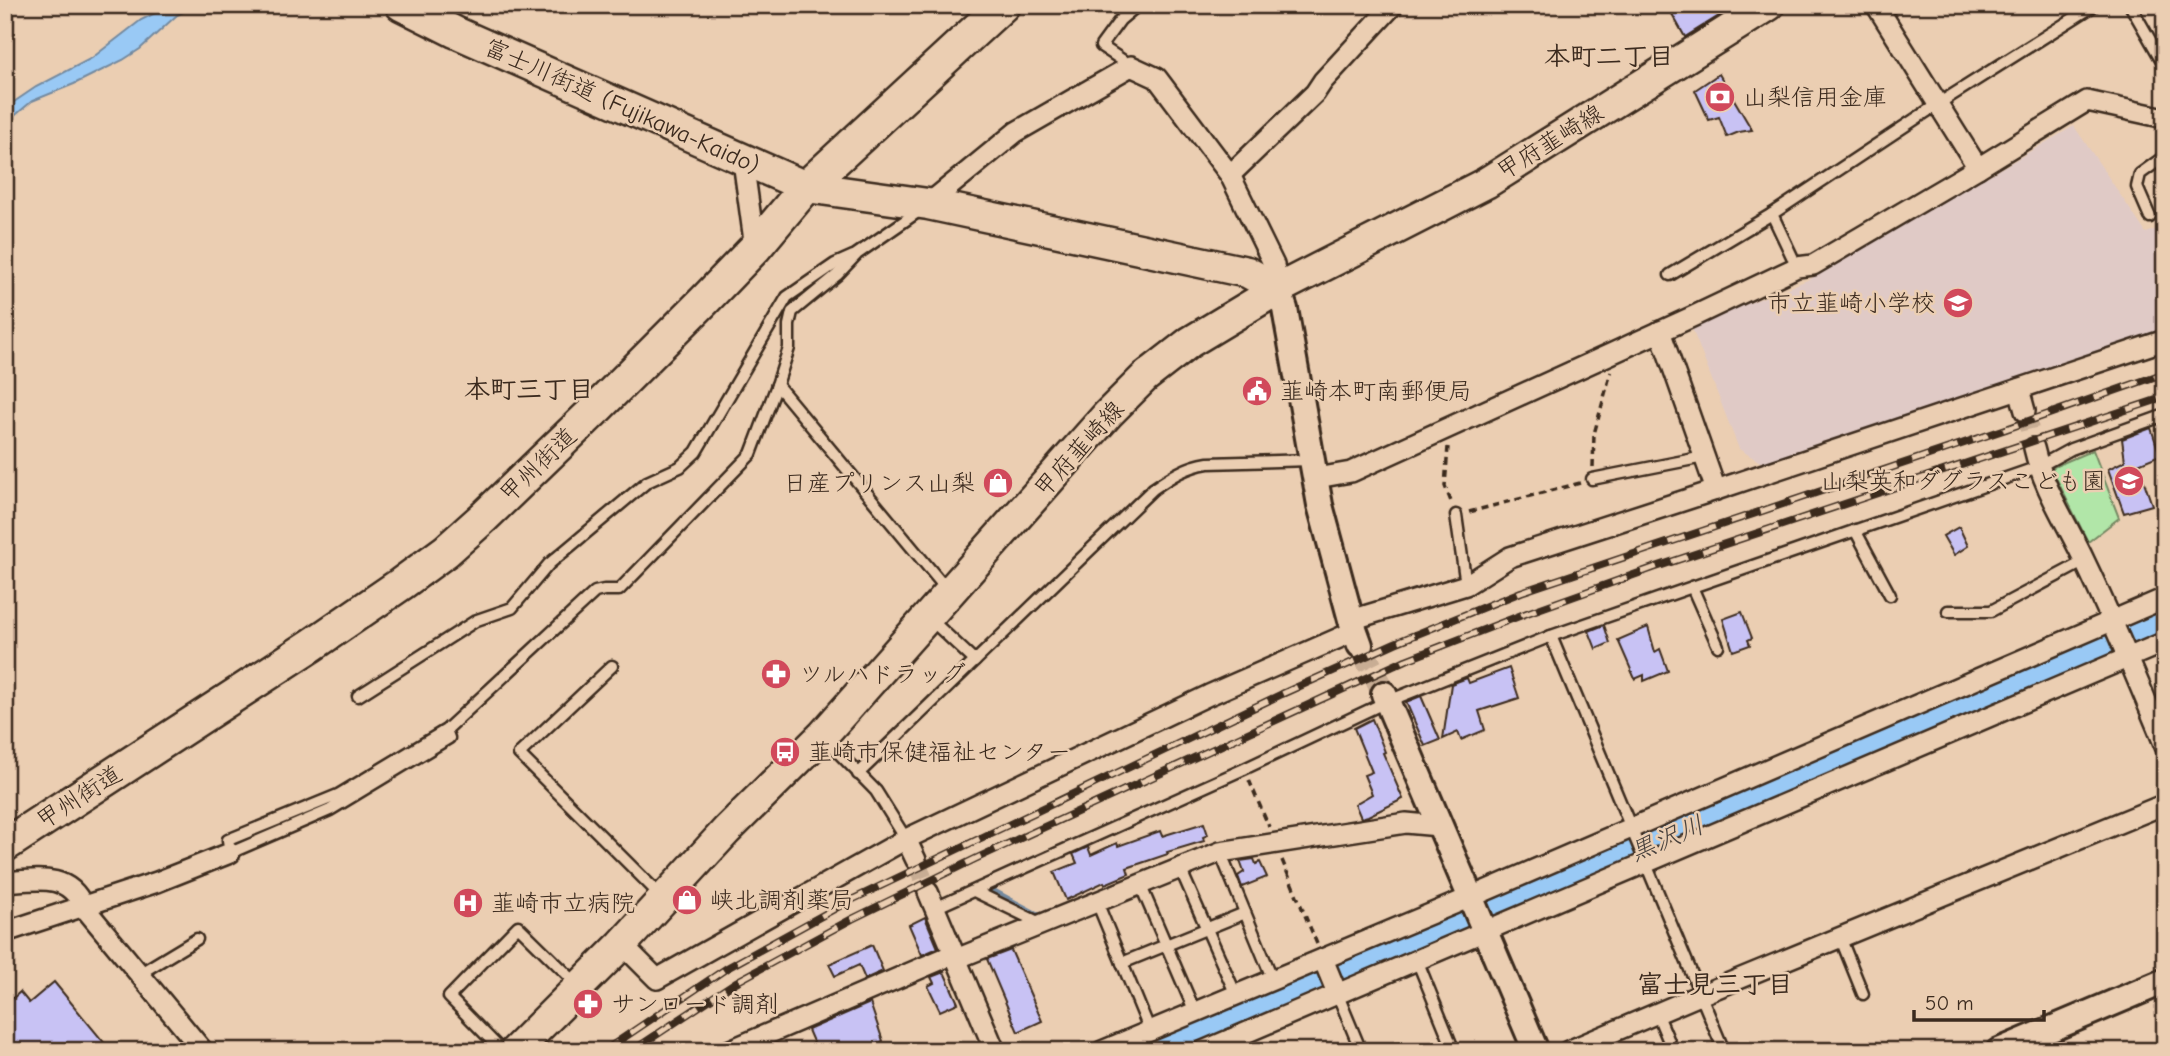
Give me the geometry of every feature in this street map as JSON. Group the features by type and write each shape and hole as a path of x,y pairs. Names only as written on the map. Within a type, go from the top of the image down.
{"highway":[{"name":"甲州街道","path":"5,845 312,645 446,551 606,399 755,248 806,187 1003,5"}],"main road":[{"name":"富士川街道 (Fujikawa-Kaido)","path":"401,5 455,32 806,187 928,204 1247,272 1279,289"},
{"name":"甲府韮崎線","path":"515,1051 622,944 727,830 822,736 1108,414 1145,377 1190,342 1279,289 1486,183 1769,5"}],"street":[{"path":"1230,175 1315,93 1322,81 1393,5"},
{"path":"1876,5 1979,168"},
{"path":"928,204 1016,132 1131,66 1157,78 1230,175 1274,265 1285,309 1320,505 1355,632"},
{"path":"1315,469 1350,472 1797,267 1813,265 2087,101 2165,118"},
{"path":"743,160 755,248"},
{"path":"1660,331 1716,490"},
{"path":"622,944 657,979 906,839 1209,695 1466,584 1510,557 2165,340"},
{"path":"2019,389 2025,411"},
{"path":"2036,458 2085,561 2165,746"},
{"path":"1102,1051 1470,897 2165,598"},
{"path":"1203,1051 2165,642"},
{"path":"1385,698 1536,1051"},
{"path":"1569,1051 2165,804"},
{"path":"728,1051 955,956 1220,852 1406,823 1439,826"},
{"path":"906,839 916,860"},
{"path":"5,932 157,882 230,853"},
{"path":"5,882 44,880 64,883 77,894 83,906 203,1051"},
{"path":"932,900 995,1051"},
{"path":"1323,959 1337,993"},
{"path":"1999,1051 2165,981"}],"lane":[{"path":"1131,66 1101,46 1120,20 1138,5"},
{"path":"1670,275 1772,214 1938,104 2095,5"},
{"path":"2130,5 2165,66"},
{"path":"2150,217 2137,187 2140,174 2165,156"},
{"path":"358,696 477,621 512,608 559,555 647,482 680,467 695,452 787,297 835,264 857,254 928,204"},
{"path":"1772,214 1797,267"},
{"path":"230,853 228,840 338,795 446,730 595,592 618,590 751,454 789,348 792,312 837,275 857,254"},
{"path":"777,385 950,594"},
{"path":"932,900 974,891 1244,769 1385,698 1551,636 1855,530 2036,458 2071,449 2165,415"},
{"path":"1592,479 1704,457"},
{"path":"858,774 1153,489 1170,477 1208,463 1315,469"},
{"path":"1456,515 1466,584"},
{"path":"1855,530 1890,595"},
{"path":"1948,611 1991,611 2085,561"},
{"path":"1692,587 1718,646"},
{"path":"929,618 975,661"},
{"path":"1551,636 1724,1051"},
{"path":"612,666 519,754 664,899"},
{"path":"822,736 876,792 906,839"},
{"path":"1220,852 1273,979"},
{"path":"1180,868 1236,995"},
{"path":"1140,884 1195,1012"},
{"path":"974,891 1042,924"},
{"path":"1097,902 1150,1031"},
{"path":"1122,963 1245,912"},
{"path":"502,1051 449,997 518,926 580,986"},
{"path":"1840,937 1863,994"},
{"path":"139,974 197,939"},
{"path":"1417,960 1454,1051"},
{"path":"1337,993 1361,1051"},
{"path":"1657,1013 1673,1051"}],"path":[{"path":"1439,432 1449,449 1445,486 1456,515 1592,479 1594,434 1614,352"},
{"path":"1244,769 1323,959"}],"shaded area":[{"name":"市立韮崎小学校","path":"2074,126 2146,233 2165,226 2165,330 1770,468 1739,449 1691,326 1810,279"}],"green space":[{"path":"2093,450 2119,518 2088,542 2051,468"}],"water":[{"path":"171,5 197,5 177,15 140,49 123,60 32,101 5,124 5,108 36,87 92,58 141,20"}],"building":[{"path":"1667,5 1718,5 1722,14 1685,37"},
{"path":"1719,74 1752,130 1727,137 1719,117 1709,120 1695,90"},
{"path":"2151,428 2160,455 2138,464 2152,505 2124,513 2108,469 2125,461 2122,439"},
{"path":"1959,527 1968,546 1954,555 1943,536"},
{"path":"1742,612 1752,638 1748,640 1750,645 1733,651 1723,619"},
{"path":"1604,625 1610,643 1596,649 1589,631"},
{"path":"1648,627 1655,652 1660,649 1668,671 1644,681 1644,675 1635,679 1618,640"},
{"path":"1509,668 1519,698 1479,711 1485,730 1461,740 1458,732 1443,739 1451,684 1467,678 1469,683"},
{"path":"1421,696 1440,740 1425,746 1406,702"},
{"path":"1372,719 1403,799 1361,818 1355,804 1372,794 1364,775 1372,772 1354,728"},
{"path":"1204,823 1208,835 1203,837 1204,841 1127,868 1129,874 1105,884 1104,882 1066,900 1054,872 1077,863 1073,854 1088,847 1091,855 1117,843 1118,846 1160,831 1162,836"},
{"path":"1254,859 1256,864 1260,862 1267,877 1242,887 1238,876 1244,872 1240,861"},
{"path":"925,917 938,948 922,955 909,925"},
{"path":"872,945 883,971 865,979 859,965 835,976 829,964"},
{"path":"1011,950 1042,1021 1018,1032 987,959"},
{"path":"944,972 958,1003 940,1011 928,986 934,983 931,977"},
{"path":"54,982 111,1051 20,1051 5,1033 5,1005 20,992 29,1003"},
{"path":"870,1003 883,1041 864,1051 817,1051 808,1030"}],"waterway":[{"name":"黒沢川","path":"1170,1051 1760,802 2165,627"},
{"path":"985,886 1041,916"}],"tunnel":[{"path":"2025,411 2034,448"},
{"path":"1360,645 1384,694"},
{"path":"916,860 928,892"}],"railway":[{"path":"604,1051 727,968 845,903 1282,694 1395,643 1521,592 2165,373"},
{"path":"632,1051 736,982 852,919 975,859 1406,660 1653,568 2165,397"}],"place":[{"name":"山梨信用金庫","path":"1720,97"},
{"name":"市立韮崎小学校","path":"1958,303"},
{"name":"韮崎本町南郵便局","path":"1257,391"},
{"name":"山梨英和ダグラスこども園","path":"2129,481"},
{"name":"日産プリンス山梨","path":"998,483"},
{"name":"ツルハドラッグ","path":"776,674"},
{"name":"韮崎市保健福祉センター","path":"785,752"},
{"name":"峡北調剤薬局","path":"687,900"},
{"name":"韮崎市立病院","path":"468,903"},
{"name":"サンロード調剤","path":"588,1004"}],"district":[{"name":"本町二丁目","path":"1609,57"},
{"name":"本町三丁目","path":"529,390"},
{"name":"富士見三丁目","path":"1715,985"}]}
